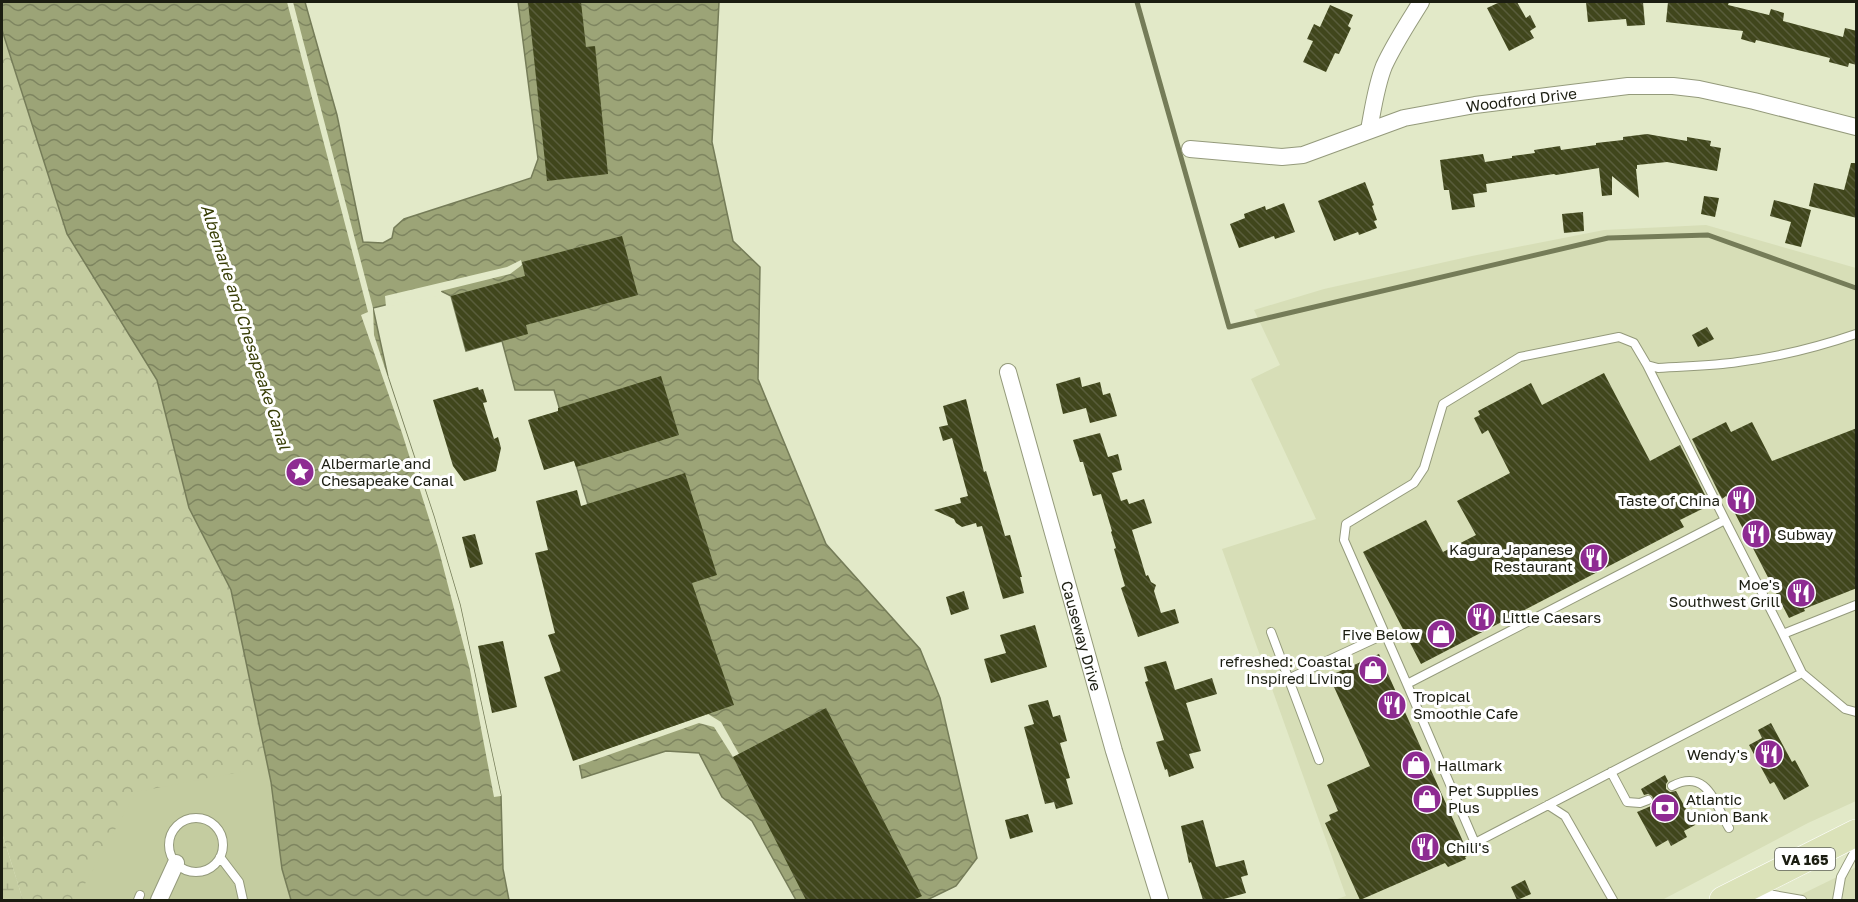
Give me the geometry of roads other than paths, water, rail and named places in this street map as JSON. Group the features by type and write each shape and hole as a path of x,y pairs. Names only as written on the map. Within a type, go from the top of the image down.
{"main road":[{"name":"VA 165","path":"1724,900 1857,833"}],"street":[{"path":"1368,130 1384,66 1421,2"},
{"name":"Woodford Drive","path":"1190,149 1282,157 1303,155 1404,118 1475,105 1611,88 1673,86 1754,101 1857,128"},
{"name":"Causeway Drive","path":"1008,372 1114,751 1160,900"},
{"path":"159,900 176,863"}],"lane":[{"path":"1647,364 1659,368 1737,362 1794,352 1836,342 1857,334"},
{"path":"1803,674 1475,843 1344,540 1346,524 1414,483 1424,468 1443,404 1520,357 1619,337 1634,343 1647,364 1803,674 1845,709 1857,712"},
{"path":"1407,684 1725,520"},
{"path":"1783,634 1857,604"},
{"path":"1271,632 1319,760"},
{"path":"1288,679 1385,634"},
{"path":"1611,772 1627,802 1640,804 1648,800"},
{"path":"1672,786 1695,780 1705,786 1729,828"},
{"path":"1548,805 1565,816 1613,900"},
{"path":"189,818 207,820 215,825 223,841 220,857 210,868 201,872 184,869 171,855 170,837 174,828 189,818"},
{"path":"1837,900 1841,877 1857,849"},
{"path":"220,857 239,882 243,900"},
{"path":"1724,900 1741,895 1774,895 1802,900"}],"water":[{"name":"Albermarle and Chesapeake Canal","path":"2,2 305,2 337,115 363,242 383,243 392,238 394,228 404,219 531,178 538,159 518,2 719,2 712,142 733,241 760,267 758,379 826,544 920,649 940,698 977,858 956,886 927,900 796,900 752,821 722,797 699,753 666,751 582,778 556,635 620,613 554,390 515,390 502,341 466,351 451,296 441,291 373,308 388,377 460,605 501,796 503,869 509,900 291,900 282,869 271,782 231,590 189,508 157,380 67,234 2,30"}],"waterway":[{"path":"1137,2 1229,327 1608,238 1708,235 1856,288"}],"place":[{"name":"Albermarle and Chesapeake Canal","path":"300,472"},
{"name":"Taste of China","path":"1741,500"},
{"name":"Subway","path":"1756,534"},
{"name":"Kagura Japanese Restaurant","path":"1594,558"},
{"name":"Moe's Southwest Grill","path":"1801,593"},
{"name":"Little Caesars","path":"1481,617"},
{"name":"Five Below","path":"1441,634"},
{"name":"refreshed: Coastal Inspired Living","path":"1373,670"},
{"name":"Tropical Smoothie Cafe","path":"1392,705"},
{"name":"Wendy's","path":"1769,754"},
{"name":"Hallmark","path":"1416,765"},
{"name":"Pet Supplies Plus","path":"1427,799"},
{"name":"Atlantic Union Bank","path":"1665,808"},
{"name":"Chili's","path":"1425,847"}],"water label":[{"name":"Albemarle and Chesapeake Canal","path":"246,327"}]}
